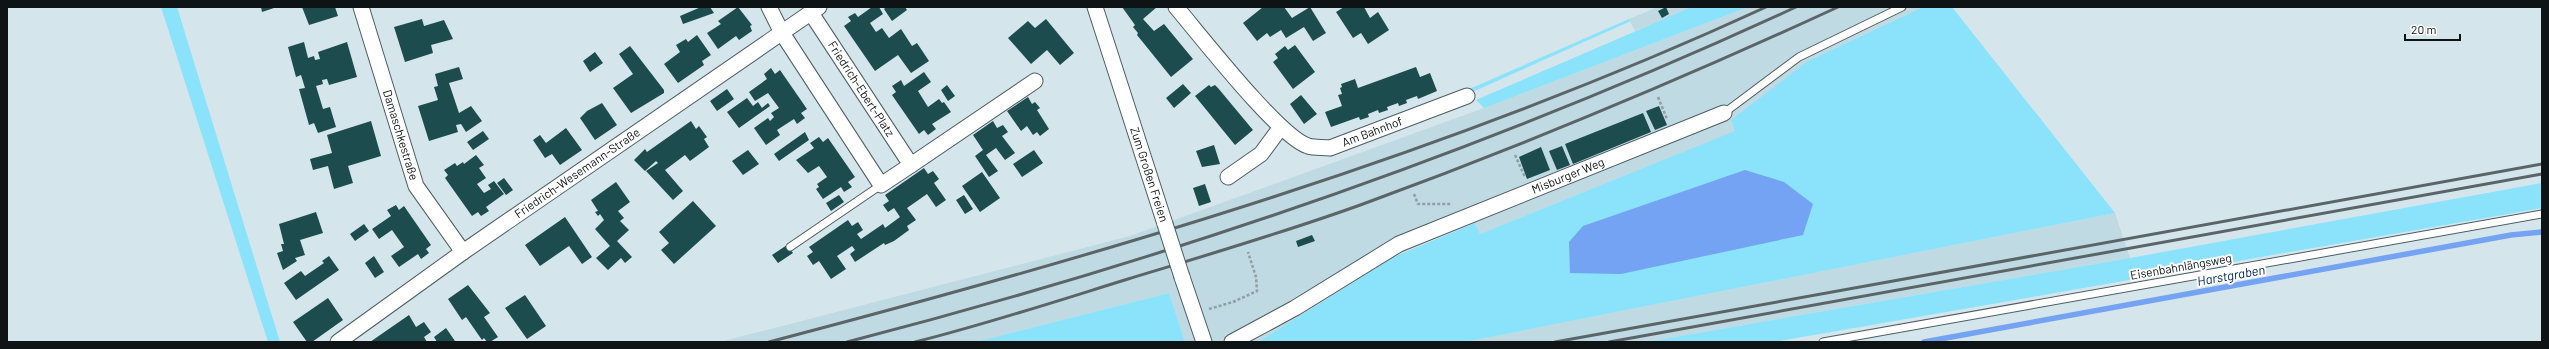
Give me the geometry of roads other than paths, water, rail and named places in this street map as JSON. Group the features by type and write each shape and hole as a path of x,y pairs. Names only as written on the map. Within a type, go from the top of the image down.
{"street":[{"name":"Damaschkestraße","path":"361,7 416,186 464,252"},
{"path":"769,7 782,33 881,185 1035,81"},
{"name":"Zum Großen Freien","path":"1095,7 1164,224 1204,342"},
{"name":"Am Bahnhof","path":"1176,7 1281,127 1308,146 1330,148 1467,96"},
{"name":"Friedrich-Wesemann-Straße","path":"338,342 464,252 815,10"},
{"name":"Friedrich-Ebert-Platz","path":"815,10 911,164"},
{"name":"Misburger Weg","path":"1232,342 1296,308 1399,244 1724,113"},
{"path":"1228,178 1261,154 1281,127"}],"lane":[{"name":"Misburger Weg","path":"1724,113 1799,57 1902,7"},
{"path":"790,247 881,185"},
{"name":"Eisenbahnlängsweg","path":"1823,342 2542,214"}],"waterway":[{"name":"Harstgraben","path":"1924,342 2511,235 2542,232"}],"railway":[{"path":"769,342 1023,273 1150,236 1400,154 1523,109 1646,60 1766,7"},
{"path":"847,342 1090,274 1329,196 1448,153 1565,107 1796,7"},
{"path":"915,342 995,320 1217,252 1363,204 1543,135 1721,60 1838,7"},
{"path":"1555,342 2542,164"},
{"path":"1609,342 2542,174"}]}
